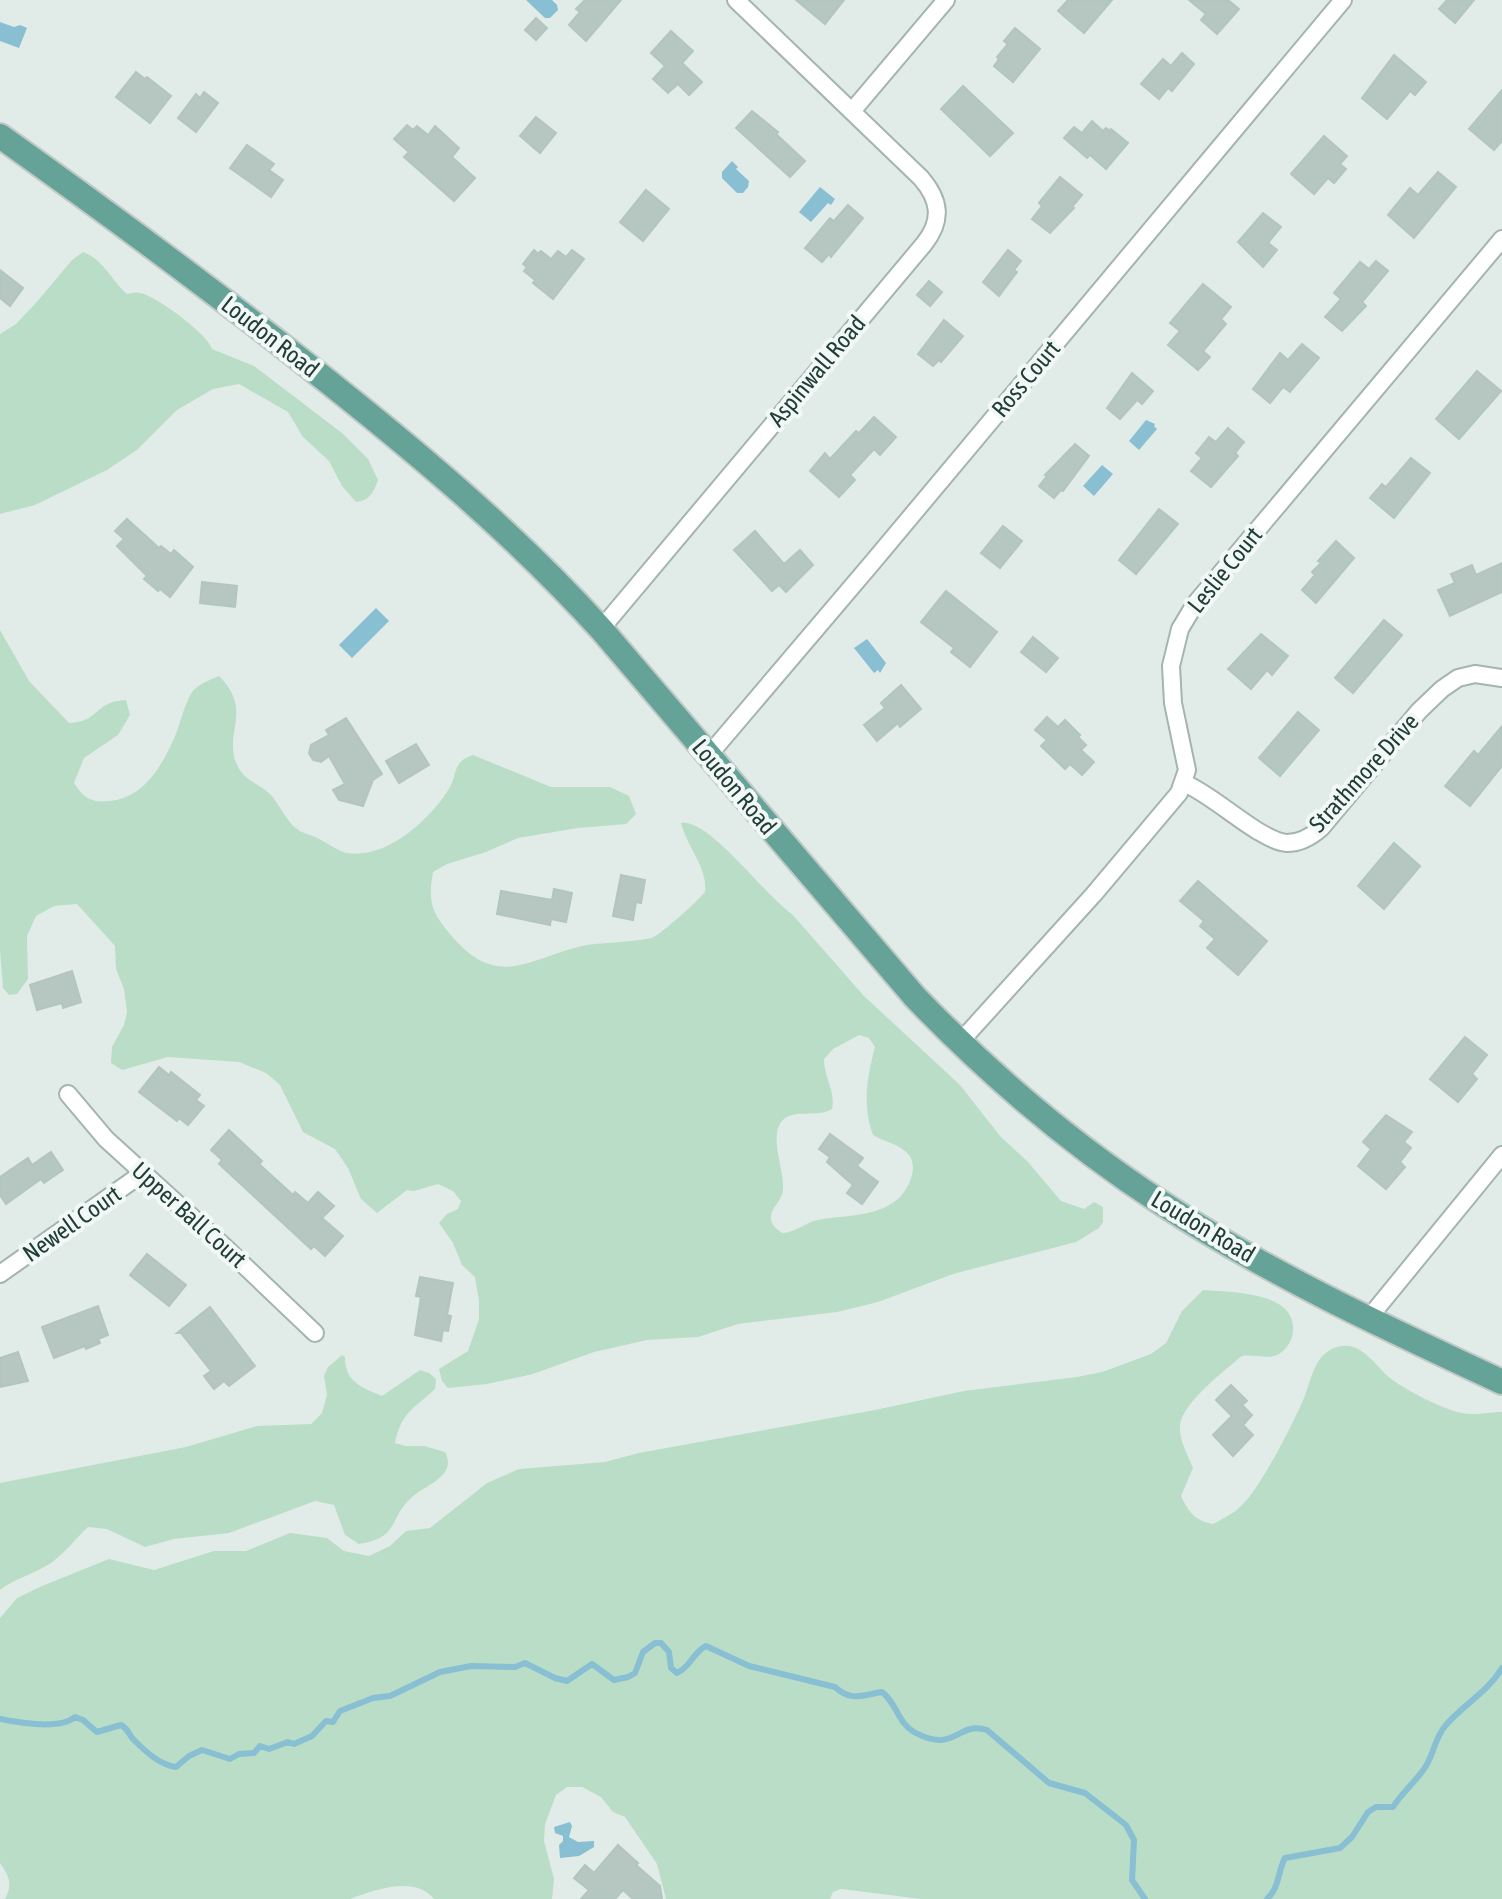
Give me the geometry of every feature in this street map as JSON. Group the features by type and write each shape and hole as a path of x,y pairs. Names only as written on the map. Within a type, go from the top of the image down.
{"main road":[{"name":"Loudon Road","path":"0,136 264,331 405,443 500,526 601,629 905,986 1031,1107 1130,1182 1234,1248 1368,1319 1502,1382"}],"street":[{"name":"Aspinwall Road","path":"601,629 934,230 938,208 934,195 921,178 736,0"},
{"path":"853,110 946,0"},
{"name":"Ross Court","path":"708,756 1343,0"},
{"name":"Leslie Court","path":"1184,783 1187,766 1173,703 1171,666 1175,641 1187,617 1502,239"},
{"name":"Strathmore Drive","path":"1184,783 1206,792 1266,836 1281,842 1294,842 1309,837 1321,828 1419,711 1442,689 1458,678 1475,674 1485,673 1502,678"},
{"path":"960,1042 1136,845 1174,801 1184,783"},
{"name":"Upper Ball Court","path":"68,1094 99,1131 315,1333"},
{"path":"1368,1319 1502,1155"},
{"name":"Newell Court","path":"0,1274 143,1173"}],"green space":[{"path":"83,252 102,265 127,294 147,295 169,308 202,335 212,349 254,366 342,433 368,459 378,480 370,495 356,502 342,486 329,461 303,437 288,412 239,384 213,389 177,410 138,449 107,470 35,505 0,514 0,334 16,324 72,260"},
{"path":"0,630 29,681 69,723 86,719 108,704 126,700 130,715 118,735 84,758 74,783 84,796 92,800 120,799 147,782 174,739 192,692 219,676 235,701 233,744 241,772 271,795 297,829 343,852 376,850 404,836 439,803 451,786 461,761 473,755 551,787 610,787 629,796 636,814 626,824 518,838 433,872 431,891 435,912 449,933 483,962 515,966 587,945 642,940 659,934 705,892 703,874 681,823 692,824 721,844 792,914 864,996 960,1085 1000,1136 1028,1162 1061,1201 1084,1209 1094,1202 1103,1207 1103,1222 1099,1228 1076,1242 953,1274 878,1302 837,1312 738,1324 698,1337 647,1340 594,1352 533,1374 448,1388 442,1381 439,1369 468,1351 479,1319 475,1277 462,1265 453,1243 439,1223 447,1214 458,1209 461,1201 453,1191 438,1184 407,1190 377,1213 361,1199 348,1168 335,1149 303,1132 280,1085 266,1073 239,1062 168,1057 122,1070 111,1063 112,1047 127,1012 124,989 116,969 115,946 77,904 54,906 36,916 27,936 28,979 17,994 9,995 3,988 0,950","holes":["859,1035 869,1038 875,1047 867,1091 870,1124 873,1135 898,1147 910,1157 913,1172 906,1189 898,1199 876,1211 818,1220 782,1233 771,1219 783,1190 777,1143 779,1126 789,1116 832,1109 824,1059 833,1049"]},
{"path":"1203,1290 1244,1293 1271,1300 1290,1315 1293,1331 1290,1342 1279,1354 1271,1357 1242,1356 1205,1388 1182,1417 1181,1437 1193,1468 1181,1496 1189,1511 1201,1520 1213,1524 1233,1513 1247,1499 1284,1440 1318,1363 1334,1348 1344,1346 1360,1350 1394,1381 1443,1407 1464,1413 1502,1412 1502,1899 921,1899 841,1889 833,1892 830,1899 666,1899 657,1864 625,1817 613,1812 601,1797 582,1787 567,1787 556,1795 545,1824 544,1841 554,1879 552,1899 434,1899 426,1892 405,1886 350,1899 5,1899 8,1876 0,1863 0,1618 17,1598 109,1559 154,1570 214,1551 246,1551 290,1533 327,1538 344,1551 369,1556 390,1546 406,1531 430,1528 487,1483 519,1469 605,1462 964,1391 1102,1372 1151,1354 1166,1343 1182,1311"},
{"path":"342,1355 351,1378 382,1396 420,1370 436,1379 435,1389 405,1417 395,1443 445,1452 447,1467 444,1474 404,1505 388,1532 381,1537 359,1544 345,1535 334,1505 315,1501 229,1533 174,1539 145,1547 107,1529 88,1527 51,1563 0,1590 0,1483 186,1447 257,1426 311,1424 322,1413 327,1395 324,1376 328,1367"}],"water":[{"path":"526,0 552,0 558,10 550,18 545,18"},
{"path":"0,22 27,28 19,48 0,41"},
{"path":"732,161 749,181 743,193 737,193 722,178 722,172"},
{"path":"820,187 835,199 811,222 799,212"},
{"path":"1146,420 1155,424 1157,429 1139,450 1129,441"},
{"path":"1102,465 1113,474 1094,496 1083,486"},
{"path":"376,608 389,621 352,658 339,645"},
{"path":"867,639 886,663 880,673 878,670 874,673 854,648"},
{"path":"570,1822 569,1837 578,1842 594,1841 594,1847 579,1856 560,1858 559,1845 563,1836 555,1833 554,1827"}],"building":[{"path":"585,0 621,0 586,41 569,25 580,12 576,9"},
{"path":"796,0 844,0 825,24"},
{"path":"1068,0 1112,0 1084,33 1058,11"},
{"path":"1189,0 1228,0 1239,9 1217,34 1201,20 1206,14"},
{"path":"1447,0 1474,0 1455,23 1439,9"},
{"path":"536,18 547,28 536,40 525,30"},
{"path":"1015,28 1040,49 1013,82 994,66 1008,44 1004,41"},
{"path":"671,31 693,51 682,63 702,82 689,95 678,84 668,93 653,79 665,66 651,53"},
{"path":"1182,53 1194,64 1172,91 1168,88 1159,99 1141,84 1163,59 1171,66"},
{"path":"1394,55 1426,82 1415,95 1410,91 1387,119 1362,98"},
{"path":"136,72 171,96 150,123 116,97"},
{"path":"963,86 1013,133 990,156 941,109"},
{"path":"1502,90 1502,141 1494,150 1469,129"},
{"path":"204,92 218,103 196,132 178,118 196,94 200,98"},
{"path":"752,111 778,132 776,134 805,161 790,177 736,128"},
{"path":"536,117 556,133 540,153 520,136"},
{"path":"1092,121 1103,131 1111,129 1128,143 1106,169 1090,155 1087,158 1064,138 1074,127 1082,133"},
{"path":"407,125 413,130 417,126 428,135 435,126 459,148 452,157 475,178 454,201 404,157 409,152 394,139"},
{"path":"1324,136 1347,156 1340,164 1346,169 1334,183 1328,178 1314,194 1291,174"},
{"path":"247,145 274,164 269,170 283,180 271,197 230,168"},
{"path":"1438,172 1456,187 1414,238 1388,215 1410,188 1418,195"},
{"path":"1060,177 1082,195 1050,233 1032,219 1042,206 1039,203"},
{"path":"646,190 669,209 643,241 620,222"},
{"path":"848,205 863,218 831,257 829,254 822,262 805,248 830,218 834,221"},
{"path":"1263,213 1281,227 1268,243 1277,250 1263,267 1238,242"},
{"path":"534,250 551,259 558,251 566,257 572,250 584,259 553,299 524,271 527,267 523,264"},
{"path":"1008,250 1021,261 1014,270 1017,272 999,296 983,282"},
{"path":"1376,261 1388,271 1362,302 1366,306 1342,331 1325,317 1341,299 1334,293 1360,262 1369,269"},
{"path":"0,270 23,288 10,306 0,298"},
{"path":"929,281 942,292 930,306 917,295"},
{"path":"1203,284 1231,307 1221,319 1226,324 1203,351 1210,357 1198,370 1168,345 1180,331 1170,323"},
{"path":"944,320 963,336 941,362 939,360 933,366 918,354"},
{"path":"1302,344 1319,358 1290,392 1283,387 1270,403 1253,389 1280,353 1288,360"},
{"path":"1477,371 1501,391 1459,439 1436,419"},
{"path":"1132,373 1153,391 1142,404 1137,400 1120,419 1107,408"},
{"path":"874,417 896,437 880,455 874,449 850,475 855,480 839,497 810,471 825,453 830,459"},
{"path":"1228,428 1244,442 1235,453 1238,456 1211,487 1191,471 1202,458 1196,453 1209,437 1216,442"},
{"path":"1075,444 1089,456 1063,491 1054,498 1039,486 1045,475"},
{"path":"1411,458 1430,473 1394,518 1370,498 1382,484 1386,487"},
{"path":"1159,509 1178,524 1136,574 1119,560"},
{"path":"127,519 159,548 161,546 171,554 174,550 193,567 170,597 144,579 147,576 117,546 124,539 115,531"},
{"path":"1003,526 1022,541 1000,568 981,553"},
{"path":"755,531 784,564 800,550 813,565 786,592 779,585 772,591 734,550"},
{"path":"1336,541 1354,558 1316,603 1302,590 1315,575 1312,572 1321,563 1318,561"},
{"path":"1502,563 1502,592 1450,616 1438,590 1455,583 1451,574 1472,565 1476,575"},
{"path":"202,582 237,586 235,607 200,603"},
{"path":"946,591 997,632 970,667 951,652 954,648 921,622"},
{"path":"1384,620 1402,635 1353,693 1335,678"},
{"path":"1261,634 1288,656 1272,675 1267,670 1251,689 1228,669"},
{"path":"1033,637 1058,658 1046,672 1021,652"},
{"path":"901,685 921,709 877,741 864,725 885,708 881,703"},
{"path":"1298,712 1319,730 1280,776 1259,758"},
{"path":"1047,717 1058,727 1065,720 1080,735 1078,737 1086,745 1081,750 1094,762 1082,775 1070,764 1065,769 1041,746 1047,740 1035,730"},
{"path":"346,718 382,774 373,780 363,806 339,800 333,790 345,784 329,756 321,762 313,760 309,753 311,745 329,735 326,730"},
{"path":"1502,726 1502,766 1470,806 1445,786 1474,751 1478,755"},
{"path":"416,744 429,765 399,783 386,761"},
{"path":"1394,843 1420,866 1384,909 1358,886"},
{"path":"621,875 645,880 641,903 636,902 633,920 613,916"},
{"path":"1198,881 1267,941 1238,975 1207,948 1215,939 1200,926 1204,921 1180,901"},
{"path":"554,889 572,893 566,922 551,919 550,925 497,914 501,891 552,900"},
{"path":"72,971 81,1002 63,1008 62,1003 37,1010 30,985"},
{"path":"1465,1037 1487,1055 1472,1074 1477,1079 1458,1102 1430,1079"},
{"path":"159,1067 169,1075 171,1072 200,1095 196,1100 204,1106 188,1125 179,1118 177,1121 139,1092"},
{"path":"1386,1115 1412,1132 1404,1142 1411,1148 1400,1162 1405,1167 1386,1189 1358,1166 1371,1149 1363,1142"},
{"path":"229,1130 262,1161 259,1164 293,1195 295,1192 308,1203 318,1192 334,1206 322,1218 343,1236 325,1256 314,1246 311,1249 219,1164 222,1160 211,1150"},
{"path":"830,1134 863,1158 857,1166 878,1182 862,1204 847,1193 853,1185 827,1162 830,1157 819,1149"},
{"path":"51,1152 63,1170 44,1183 41,1179 6,1204 0,1195 0,1177 28,1158 32,1165"},
{"path":"147,1254 186,1285 169,1306 130,1275"},
{"path":"420,1277 453,1283 447,1315 451,1316 448,1331 443,1330 441,1341 415,1335 421,1297 416,1296"},
{"path":"98,1306 108,1335 98,1339 100,1343 86,1349 85,1346 54,1358 42,1327"},
{"path":"210,1307 255,1366 229,1386 224,1381 214,1389 204,1376 211,1371 181,1333 177,1333"},
{"path":"18,1352 28,1381 0,1387 0,1358"},
{"path":"1231,1385 1247,1401 1242,1405 1252,1415 1243,1425 1253,1435 1233,1456 1213,1435 1232,1416 1216,1400"},
{"path":"618,1845 660,1886 662,1899 633,1899 623,1890 615,1899 581,1899 589,1890 574,1878 585,1865 594,1873"}],"waterway":[{"path":"0,1719 50,1724 75,1717 97,1732 121,1725 149,1754 164,1764 176,1767 202,1750 230,1759 239,1754 254,1753 260,1746 269,1749 288,1742 294,1744 312,1736 326,1721 333,1722 340,1711 373,1698 390,1696 440,1672 471,1666 515,1667 525,1663 567,1681 592,1664 614,1680 635,1673 643,1652 655,1643 661,1643 669,1652 671,1668 677,1673 706,1646 749,1666 835,1687 846,1695 863,1696 882,1692 908,1728 928,1738 947,1739 969,1729 987,1730 1049,1783 1085,1793 1126,1825 1134,1840 1132,1880 1145,1899"},
{"path":"1267,1899 1274,1890 1285,1858 1340,1848 1352,1837 1368,1812 1376,1807 1393,1807 1427,1764 1446,1725 1490,1684 1502,1668"}]}
